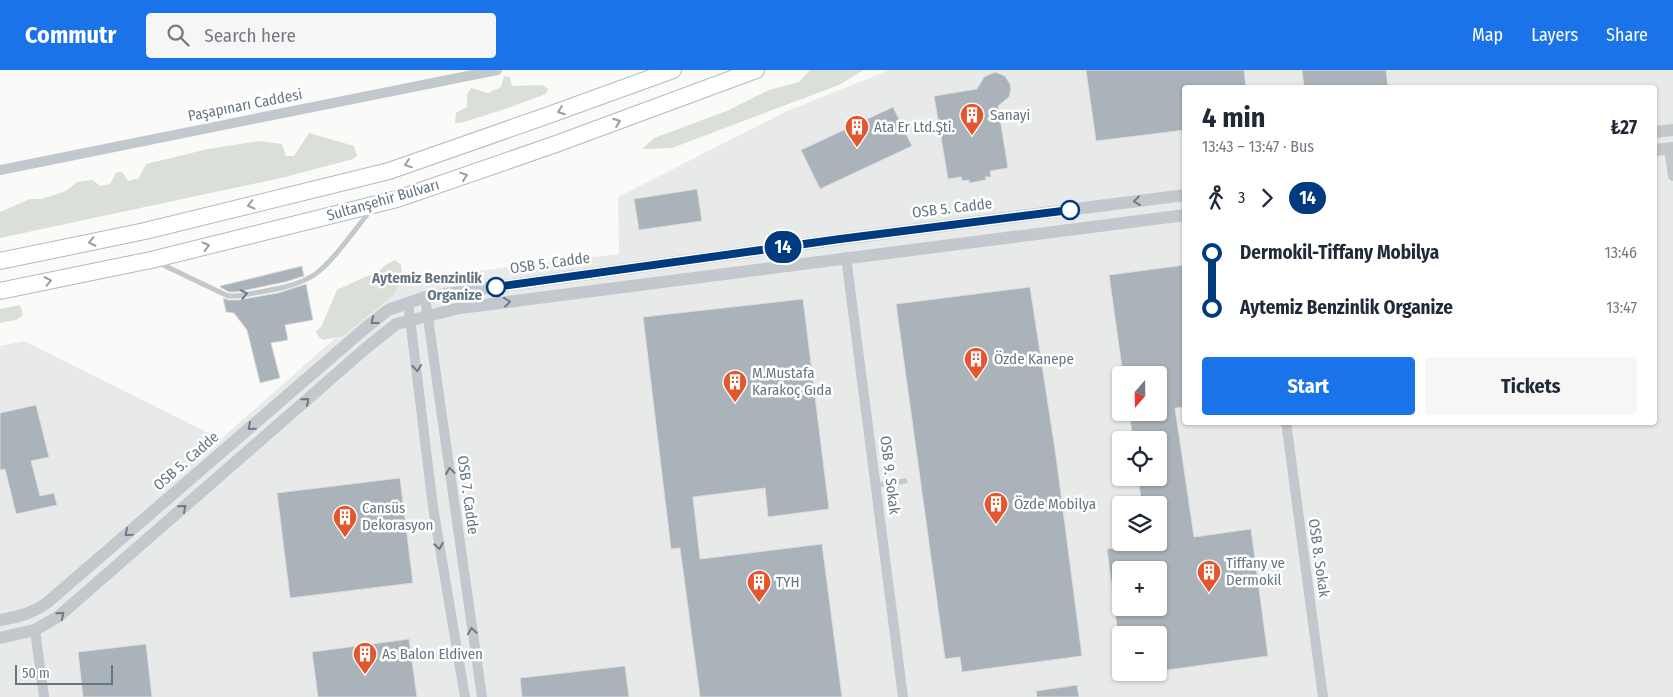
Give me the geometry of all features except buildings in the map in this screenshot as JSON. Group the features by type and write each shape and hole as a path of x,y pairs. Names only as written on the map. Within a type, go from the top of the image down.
{"highway":[{"name":"Sultanşehir Bulvarı","path":"0,261 145,231 389,171 673,70"},
{"name":"Sultanşehir Bulvarı","path":"0,291 151,260 397,199 556,144 756,70"}],"street":[{"name":"Paşapınarı Caddesi","path":"0,170 497,70"},
{"path":"1657,132 1673,130"},
{"path":"1657,150 1671,148 1673,176"},
{"name":"OSB 5. Cadde","path":"0,620 29,614 48,602 363,330 388,310 408,302 425,297 840,239 1182,195"},
{"path":"0,638 35,630 59,616 396,324 460,308 1182,215"},
{"name":"OSB 9. Sokak","path":"846,257 903,697"},
{"name":"OSB 7. Cadde","path":"425,297 482,697"},
{"path":"408,302 433,507 465,697"},
{"name":"OSB 8. Sokak","path":"1286,425 1323,697"},
{"path":"35,630 44,697"}],"lane":[{"path":"151,260 228,296 237,296 296,284 314,275 324,267 375,204"},
{"path":"876,485 906,481"}],"shaded area":[{"path":"810,70 864,70 839,85 672,148 642,149 654,138 729,110 769,90 799,82"},
{"path":"889,70 1673,70 1673,697 0,697 0,346 24,341 221,439 401,280 619,254 618,197 785,112"},
{"path":"504,76 510,77 512,86 542,85 548,89 546,94 508,108 461,123 455,123 456,113 467,107 467,94 471,88 488,93 501,87"},
{"path":"309,133 354,146 357,156 353,159 285,177 0,238 0,212 30,199 42,199 66,191 77,182 93,180 100,186 110,184 116,173 122,172 128,181 139,178 146,164 208,149 259,141 282,144 286,156 294,156"},
{"path":"395,260 401,265 401,278 391,297 343,336 323,340 318,336 316,331 321,327 337,290 376,274 387,264"},
{"path":"20,305 23,315 16,320 0,323 0,309"}],"bus line":[{"name":"14","path":"496,287 840,239 1070,210"}],"place":[{"name":"Sanayi","path":"972,136"},
{"name":"Ata Er Ltd.Şti.","path":"857,148"},
{"name":"Aytemiz Benzinlik Organize","path":"496,287"},
{"name":"Özde Kanepe","path":"976,380"},
{"name":"M.Mustafa Karakoç Gıda","path":"735,403"},
{"name":"Özde Mobilya","path":"996,525"},
{"name":"Cansüs Dekorasyon","path":"345,538"},
{"name":"Tiffany ve Dermokil","path":"1209,593"},
{"name":"TYH","path":"759,603"},
{"name":"As Balon Eldiven","path":"365,675"}]}
